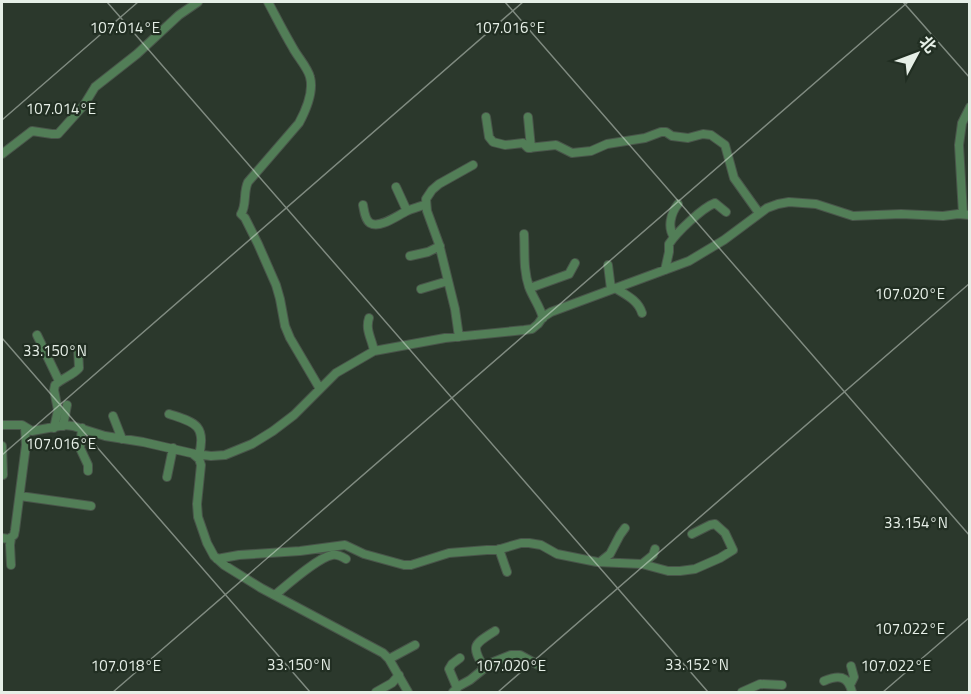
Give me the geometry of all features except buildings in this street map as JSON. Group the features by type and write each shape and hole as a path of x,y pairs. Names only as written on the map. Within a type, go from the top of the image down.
{"street":[{"path":"2,154 32,131 58,134 84,105 95,87 138,54 178,15 198,2"},
{"path":"268,2 309,74 309,98 299,123 248,182 244,210 241,214 273,278 290,338 320,389"},
{"path":"2,425 22,425 32,431 73,426 105,436 196,454 225,455 252,444 273,431 294,415 336,373 374,351 459,336 532,329 551,312 688,261 723,240 759,213 777,204 789,202 816,204 853,216 966,214 959,145 962,123 969,107"},
{"path":"486,117 489,137 493,142 505,145 523,143 528,148 556,145 572,153 591,151 607,144 645,138 661,132 688,138 704,134 711,135 725,145 734,178 759,213"},
{"path":"528,117 531,148"},
{"path":"459,336 440,246 426,199 432,190 473,165"},
{"path":"396,187 407,211"},
{"path":"665,270 669,244 674,237 712,204 715,203 726,212"},
{"path":"363,205 371,224 389,221 426,204"},
{"path":"674,237 671,230 671,218 678,204"},
{"path":"524,234 524,266 530,288 543,318"},
{"path":"410,256 428,252 440,246"},
{"path":"530,288 569,274 575,263"},
{"path":"608,265 613,289"},
{"path":"421,289 448,282"},
{"path":"613,289 632,299 642,314"},
{"path":"369,318 367,331 374,351"},
{"path":"37,335 59,381"},
{"path":"58,427 55,385 79,368 78,348"},
{"path":"58,427 67,405"},
{"path":"169,414 196,424 200,431 201,447 196,454"},
{"path":"113,416 122,439"},
{"path":"11,565 10,545 14,535 20,496 26,445 25,427"},
{"path":"82,428 80,448 88,465 88,471"},
{"path":"2,447 3,475"},
{"path":"167,477 173,448"},
{"path":"196,454 201,465 198,517 214,556 274,596 383,653 389,659 408,693"},
{"path":"20,496 91,506"},
{"path":"218,559 345,545 364,555 411,565 449,553 499,549 521,543 535,543 557,554 600,562 642,564 680,572 720,558 733,550 725,533 715,524 692,534"},
{"path":"600,562 610,554 625,528"},
{"path":"2,538 11,538"},
{"path":"499,549 507,572"},
{"path":"642,564 653,555 655,549"},
{"path":"274,596 328,556 338,555 346,559"},
{"path":"484,668 475,647 481,640 495,632"},
{"path":"389,659 415,645"},
{"path":"460,658 449,669 455,690 491,663 511,655 520,655 540,666"},
{"path":"851,666 854,676 851,689"},
{"path":"376,693 399,675"},
{"path":"824,681 833,677 843,678 851,689"},
{"path":"741,693 760,684 782,685"}]}
